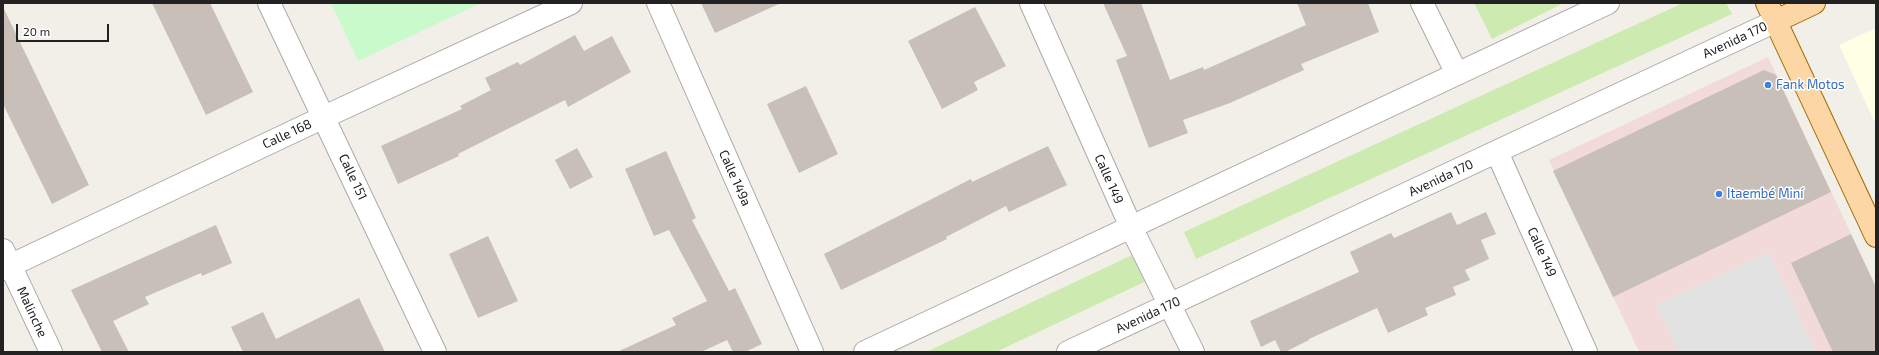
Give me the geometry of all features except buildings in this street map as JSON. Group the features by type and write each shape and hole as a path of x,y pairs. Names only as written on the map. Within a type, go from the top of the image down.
{"main road":[{"name":"Avenida 170","path":"1771,12 1814,3"},
{"path":"1771,12 1876,236"}],"street":[{"name":"Calle 151","path":"270,3 435,352"},
{"name":"Calle 168","path":"5,261 571,3"},
{"name":"Calle 149a","path":"658,3 812,352"},
{"name":"Calle 149","path":"1031,3 1130,226 1193,352"},
{"path":"1422,3 1457,74"},
{"path":"865,352 1130,226 1608,3"},
{"name":"Avenida 170","path":"1068,352 1498,152 1771,12"},
{"name":"Calle 149","path":"1498,152 1586,352"},
{"name":"Malinche","path":"5,261 51,352"}],"shaded area":[{"path":"1876,28 1876,125 1839,45"},
{"path":"1768,57 1876,287 1876,352 1639,352 1549,160"},
{"path":"1769,252 1816,352 1678,352 1656,305"}],"green space":[{"path":"331,3 481,3 358,61"},
{"path":"1474,3 1564,3 1492,39"},
{"path":"1683,3 1726,3 1732,14 1196,259 1184,232"},
{"path":"1145,249 1157,276 996,352 926,352"}],"place":[{"name":"Fank Motos","path":"1768,85"},
{"name":"Itaembé Miní","path":"1719,194"}]}
